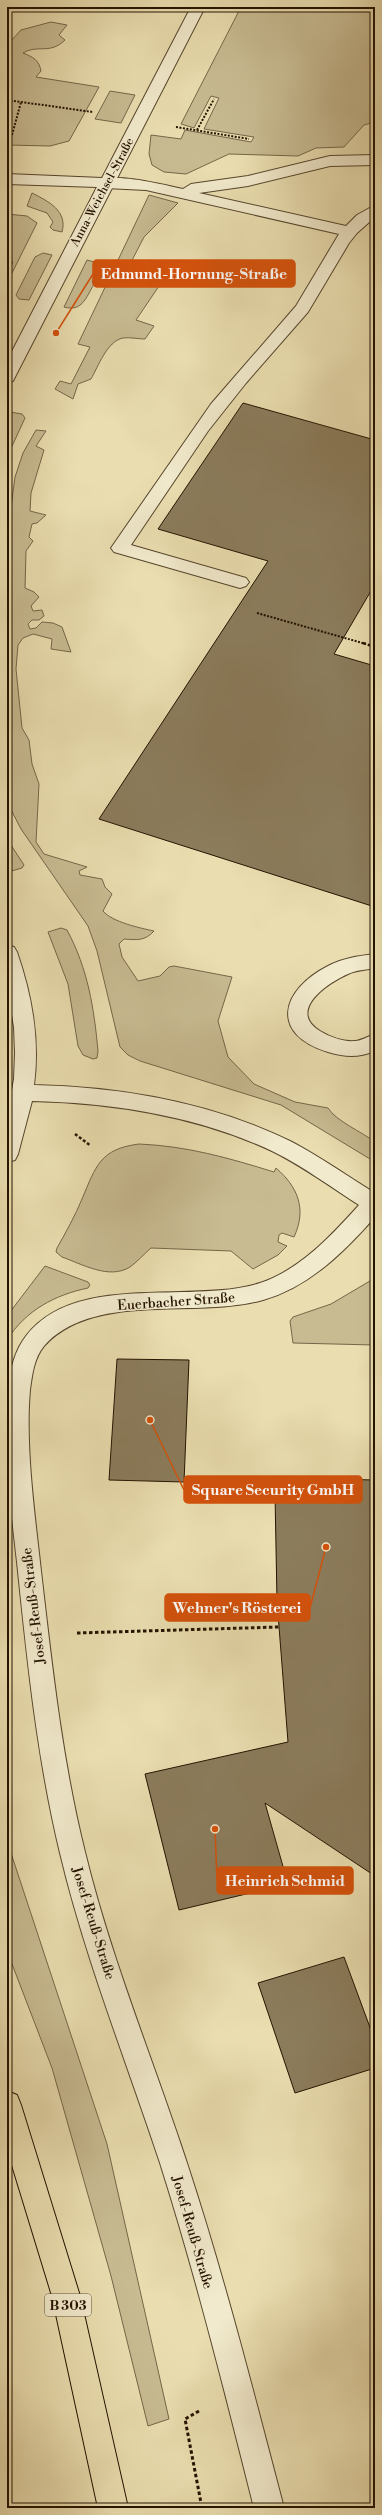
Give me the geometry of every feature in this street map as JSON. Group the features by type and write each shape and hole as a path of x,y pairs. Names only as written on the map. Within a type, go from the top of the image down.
{"main road":[{"name":"B 303","path":"7,2105 66,2296 113,2508"}],"street":[{"name":"Anna-Weichsel-Straße","path":"7,377 198,7"},
{"path":"170,190 248,181 330,161 357,159 375,160"},
{"path":"7,179 146,185 349,232"},
{"path":"240,582 120,548 193,439 232,389 303,308 349,232 363,217 375,210"},
{"path":"7,952 13,968 22,1013 26,1064 23,1092 7,1154"},
{"path":"375,961 343,968 320,980 304,996 297,1010 299,1024 313,1037 334,1045 356,1049 375,1042"},
{"name":"Euerbacher Straße","path":"23,1092 77,1094 124,1099 209,1119 247,1132 282,1147 318,1167 374,1204 333,1248 317,1262 280,1285 260,1293 211,1301 108,1306 64,1317 46,1328"},
{"name":"Josef-Reuß-Straße","path":"46,1328 32,1344 24,1363 20,1380 19,1416 24,1532 48,1737 80,1882 182,2191 239,2388 269,2508"}],"path":[{"path":"197,130 214,99"},
{"path":"7,100 93,112"},
{"path":"12,135 21,102"},
{"path":"174,127 249,139"},
{"path":"240,582 225,604 375,647"},
{"path":"37,1634 279,1628"},
{"path":"202,2508 185,2419 239,2388"}],"shaded area":[{"path":"241,7 375,7 375,122 364,125 344,147 316,148 298,156 229,154 186,174 164,172 152,165 149,154 151,135 181,139 185,130 251,142 254,137 204,129 219,98 211,96 194,128 181,124"},
{"path":"51,22 67,25 59,35 65,40 54,47 28,50 23,53 33,58 39,64 41,71 36,77 99,87 69,141 50,146 7,145 7,41 11,41 21,30"},
{"path":"110,91 135,95 121,123 95,119"},
{"path":"32,193 50,203 59,213 62,218 62,232 53,230 50,227 53,222 47,213 27,206"},
{"path":"149,195 178,203 144,237 126,272 130,282 159,286 136,320 154,326 145,339 123,338 112,344 104,355 91,379 78,384 73,399 55,389 60,381 71,384 90,347 78,344"},
{"path":"7,214 27,216 37,223 7,283 7,273 13,262 7,259"},
{"path":"43,253 52,255 29,300 19,299 16,295 35,257"},
{"path":"87,260 98,263 98,271 92,282 94,284 83,303 75,307 64,307"},
{"path":"10,412 22,414 25,418 7,457 7,418"},
{"path":"36,430 46,431 36,446 44,450 31,493 30,511 46,515 37,523 32,524 29,537 33,541 26,551 25,588 34,592 39,597 31,606 33,611 42,610 44,616 39,620 32,620 28,624 30,629 36,628 42,622 53,623 62,627 71,652 51,649 52,639 33,634 23,638 18,645 16,669 22,728 29,740 32,764 39,784 36,842 44,854 87,867 79,871 80,875 102,879 105,887 112,894 103,911 107,915 127,924 154,931 147,937 137,940 124,939 119,944 122,957 138,981 160,976 169,967 174,966 232,977 218,1021 228,1057 254,1084 295,1102 328,1108 343,1122 370,1138 375,1142 375,1162 281,1105 140,1061 128,1055 120,1047 97,951 88,926 21,829 7,802 7,537 15,477 23,453"},
{"path":"7,839 24,865 22,868 8,872"},
{"path":"61,928 67,930 85,974 92,1004 98,1051 97,1058 93,1059 83,1055 78,1046 68,984 48,932"},
{"path":"139,1144 191,1150 241,1162 274,1172 276,1168 290,1183 298,1199 300,1217 294,1237 282,1233 279,1235 278,1242 287,1246 278,1255 253,1269 231,1251 151,1248 130,1267 122,1271 113,1272 96,1270 62,1257 56,1252 57,1248 73,1218 96,1168 101,1161 116,1150 126,1146"},
{"path":"45,1266 88,1282 90,1285 88,1288 64,1295 42,1305 23,1320 7,1340 7,1316"},
{"path":"375,1278 375,1345 293,1343 290,1321 293,1317 331,1304"},
{"path":"7,1841 107,2144 169,2419 148,2426 111,2276 52,2068 7,1951"}],"building":[{"path":"243,403 375,440 375,584 334,654 375,666 375,907 99,819 268,561 158,529"},
{"path":"117,1359 189,1360 184,1482 109,1480"},
{"path":"287,1478 375,1480 375,1876 265,1803 288,1884 179,1910 145,1774 288,1742 277,1601 275,1493"},
{"path":"344,1957 375,2041 375,2068 295,2093 258,1983"}],"place":[{"name":"Edmund-Hornung-Straße","path":"56,333"},
{"name":"Square Security GmbH","path":"150,1420"},
{"name":"Wehner's Rösterei","path":"326,1547"},
{"name":"Heinrich Schmid","path":"215,1829"}]}
